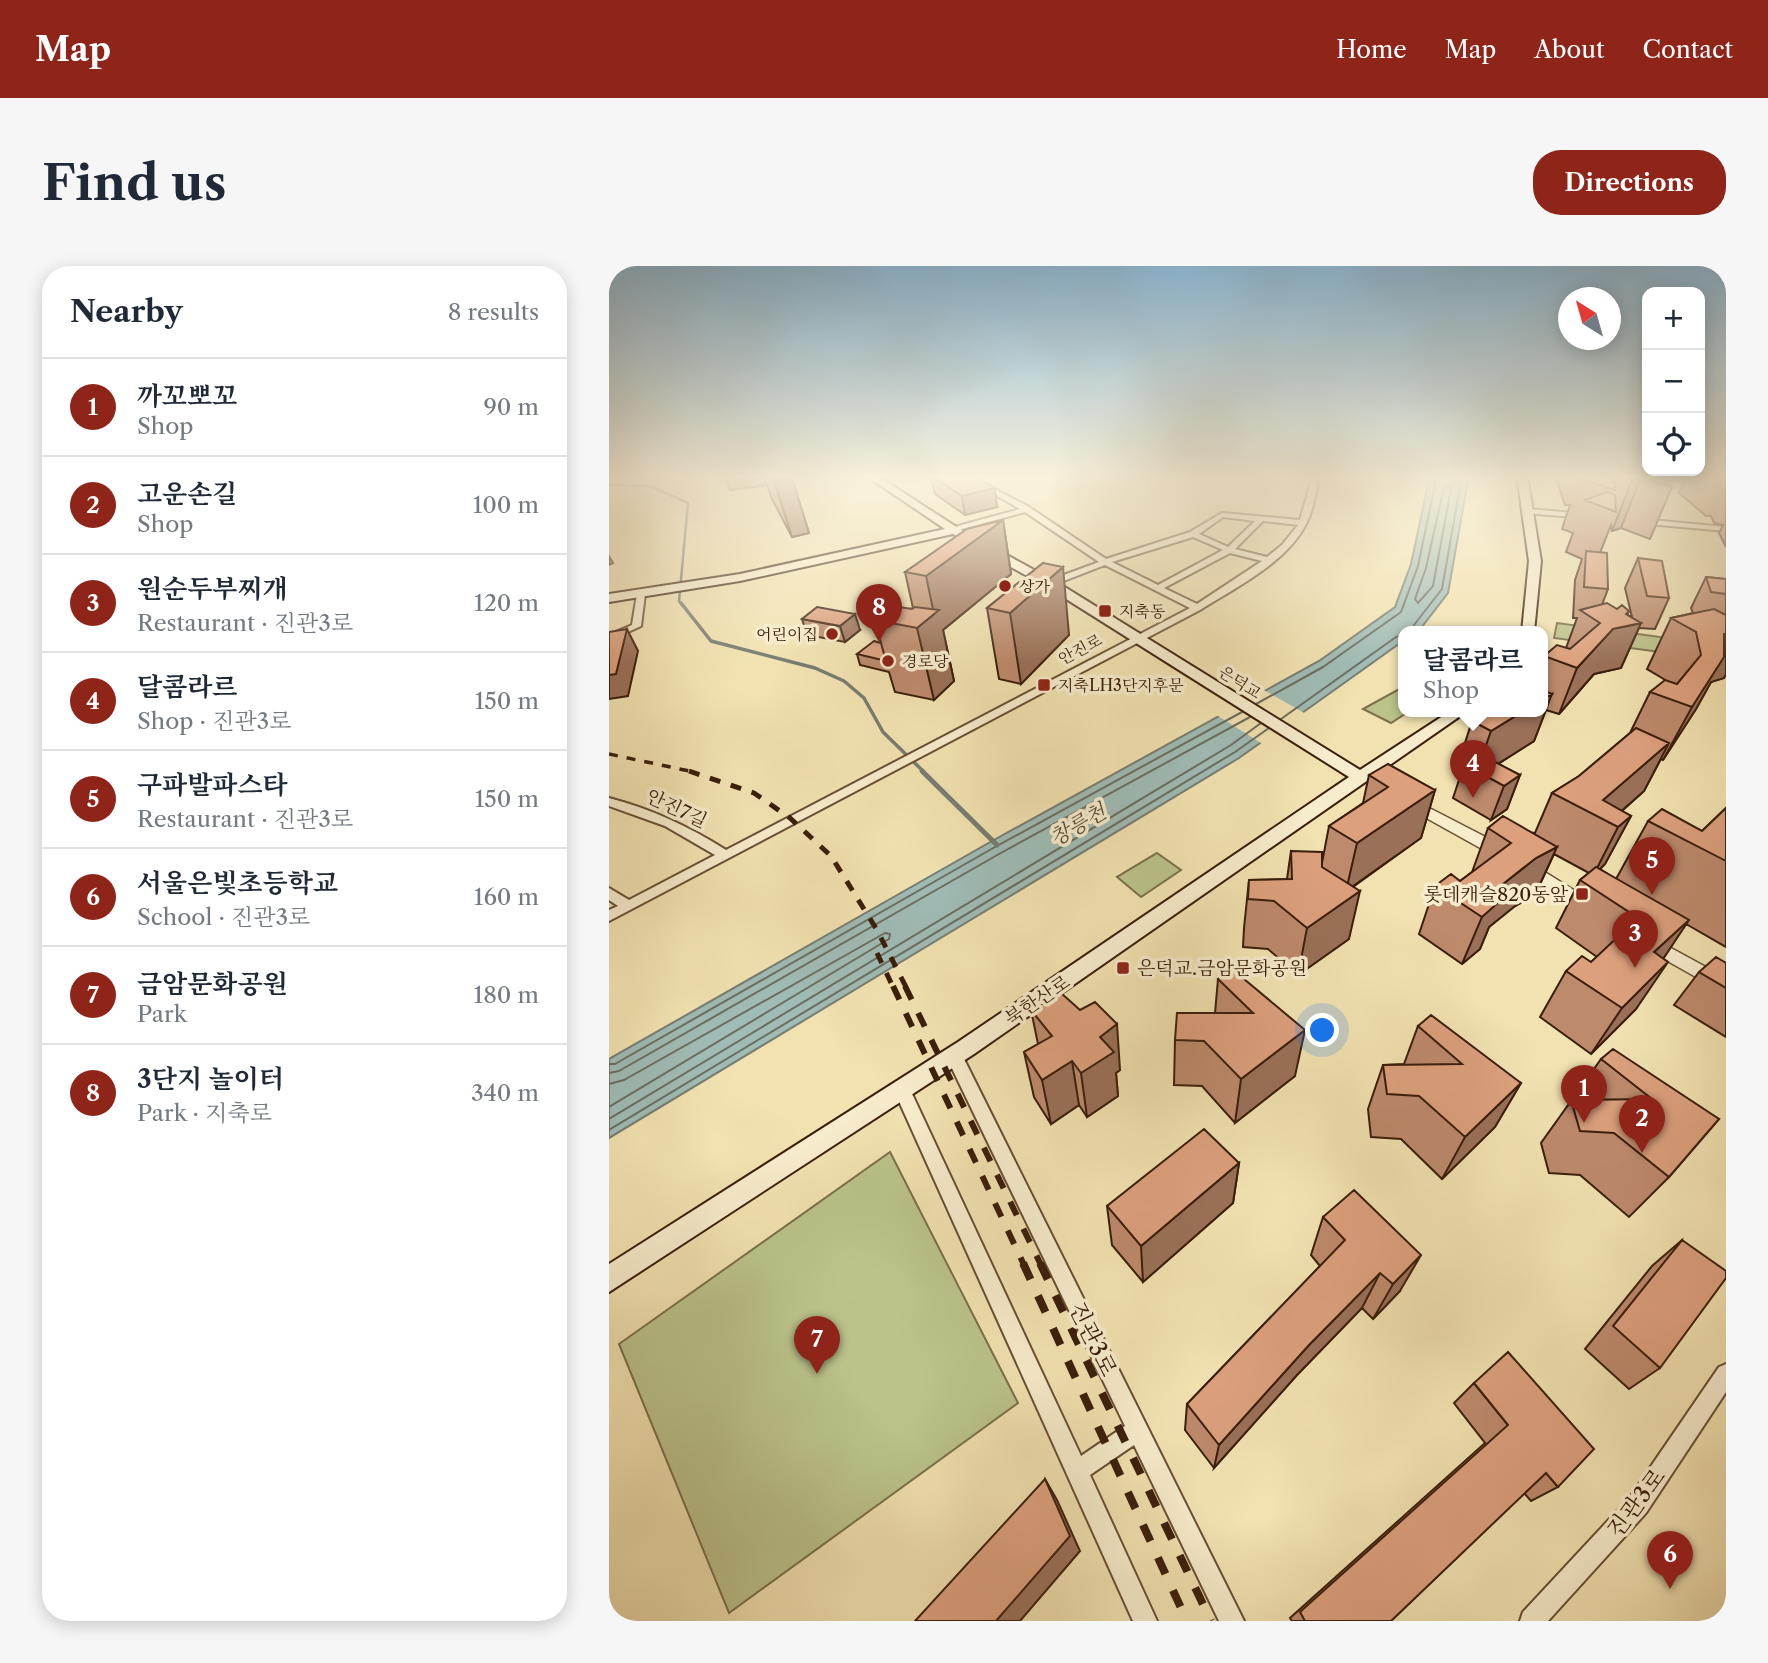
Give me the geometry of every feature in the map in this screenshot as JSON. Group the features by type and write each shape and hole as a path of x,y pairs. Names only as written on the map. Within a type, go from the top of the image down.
{"main road":[{"path":"609,598 698,586 919,538"},
{"name":"은덕교","path":"968,538 1048,584 1376,785"},
{"path":"1529,626 1535,561 1532,538"},
{"name":"북한산로","path":"609,1279 1102,957 1376,785 1453,717"}],"street":[{"path":"1070,538 1105,562 1197,608"},
{"path":"1048,584 1180,538"},
{"path":"1203,538 1229,550 1269,560"},
{"path":"1157,589 1229,550 1241,538"},
{"name":"안진로","path":"725,855 1197,608 1269,560 1292,538"},
{"path":"609,638 636,625 641,594"},
{"path":"1376,785 1497,850 1601,914"},
{"name":"안진7길","path":"609,803 649,812 688,830 725,855"},
{"path":"609,916 725,855"},
{"path":"609,893 628,906"},
{"path":"1636,934 1726,987"},
{"name":"진관3로","path":"954,1056 1232,1621"},
{"path":"901,1088 1145,1621"},
{"name":"진관3로","path":"1532,1621 1638,1505 1726,1374"},
{"path":"1077,1471 1138,1430"}],"green space":[{"path":"1557,623 1726,646 1683,655 1554,638"},
{"path":"1398,690 1398,717 1400,717 1391,723 1363,709"},
{"path":"1157,853 1181,870 1141,897 1117,877"},
{"path":"890,1152 1018,1403 729,1613 619,1344"}],"water":[{"name":"창릉천","path":"1417,538 1458,538 1448,593 1423,626 1398,626 1398,645 1239,758 609,1138 609,1059 992,841 1319,661 1395,607 1411,564"}],"pier":[{"path":"1262,689 1306,714 1264,745 1215,714"}],"building":[{"path":"954,538 978,538 926,576 905,572"},
{"path":"1586,551 1607,553 1608,589 1584,587"},
{"path":"1638,558 1662,561 1669,598 1647,596"},
{"path":"1043,563 1063,567 1010,613 987,608"},
{"path":"1706,577 1726,579 1726,594 1711,592"},
{"path":"1607,603 1617,609 1622,605 1629,611 1626,614 1641,623 1613,629 1577,668 1548,657 1548,653 1557,645 1570,649 1600,623 1580,610"},
{"path":"893,606 939,610 917,628 875,620"},
{"path":"817,607 855,614 840,626 802,619"},
{"path":"1714,609 1726,615 1724,657 1692,707 1650,692 1665,680 1677,684 1701,655 1696,632 1671,618"},
{"path":"627,629 616,674 609,675 609,632"},
{"path":"874,641 881,643 886,661 857,654"},
{"path":"1479,717 1514,717 1491,731 1472,721"},
{"path":"1636,728 1669,743 1603,800 1631,816 1618,827 1552,793 1579,776"},
{"path":"1480,754 1520,775 1504,786 1464,764"},
{"path":"1388,764 1435,790 1357,843 1329,826 1388,787 1369,775"},
{"path":"1726,808 1726,861 1648,821 1662,809 1702,831"},
{"path":"1503,816 1557,847 1536,858 1489,895 1500,901 1482,917 1435,886 1451,874 1460,881 1511,843 1488,828"},
{"path":"1291,851 1322,852 1322,867 1360,891 1307,928 1274,901 1248,899 1249,880 1292,879"},
{"path":"1596,867 1689,920 1654,952 1668,962 1622,1008 1566,971 1582,956 1591,962 1638,918 1580,880"},
{"path":"1716,957 1726,963 1726,988 1699,972"},
{"path":"1232,969 1305,1030 1241,1079 1204,1041 1175,1040 1177,1013 1253,1013 1218,979"},
{"path":"1061,993 1080,1010 1095,1002 1117,1024 1100,1037 1114,1052 1081,1073 1072,1061 1042,1080 1024,1052 1052,1036 1031,1010"},
{"path":"1431,1015 1521,1083 1465,1137 1419,1096 1387,1094 1383,1065 1462,1064 1418,1026"},
{"path":"1613,1049 1719,1119 1669,1177 1614,1133 1580,1131 1571,1100 1652,1099 1601,1059"},
{"path":"1204,1129 1239,1163 1141,1246 1107,1206"},
{"path":"1354,1190 1421,1255 1393,1284 1380,1273 1309,1345 1219,1445 1187,1404 1345,1240 1323,1217"},
{"path":"1682,1240 1726,1271 1726,1278 1660,1368 1613,1326"},
{"path":"1508,1352 1594,1449 1558,1487 1546,1473 1391,1621 1305,1621 1300,1612 1508,1425 1474,1383"},
{"path":"1045,1479 1070,1536 996,1621 915,1621"}],"waterway":[{"path":"682,605 679,601 685,538"},
{"path":"681,603 711,641 815,668 844,681 864,698 883,732 924,772"},
{"path":"922,771 997,845"}],"railway":[{"path":"609,754 694,772"},
{"path":"689,771 754,793 790,818 831,856 877,930 906,987"},
{"path":"877,953 893,987"},
{"path":"893,986 1024,1265"},
{"path":"905,986 1041,1265"},
{"path":"1023,1263 1187,1621"},
{"path":"1040,1263 1211,1621"}],"place":[{"name":"상가","path":"1005,586"},
{"name":"지축동","path":"1105,611"},
{"name":"어린이집","path":"832,634"},
{"name":"3단지 놀이터","path":"879,642"},
{"name":"경로당","path":"888,661"},
{"name":"지축LH3단지후문","path":"1044,685"},
{"name":"달콤라르","path":"1473,798"},
{"name":"롯데캐슬820동앞","path":"1582,894"},
{"name":"구파발파스타","path":"1652,895"},
{"name":"은덕교.금암문화공원","path":"1123,968"},
{"name":"원순두부찌개","path":"1635,968"},
{"name":"까꼬뽀꼬","path":"1584,1123"},
{"name":"고운손길","path":"1642,1153"},
{"name":"금암문화공원","path":"817,1374"},
{"name":"서울은빛초등학교","path":"1670,1589"}]}
